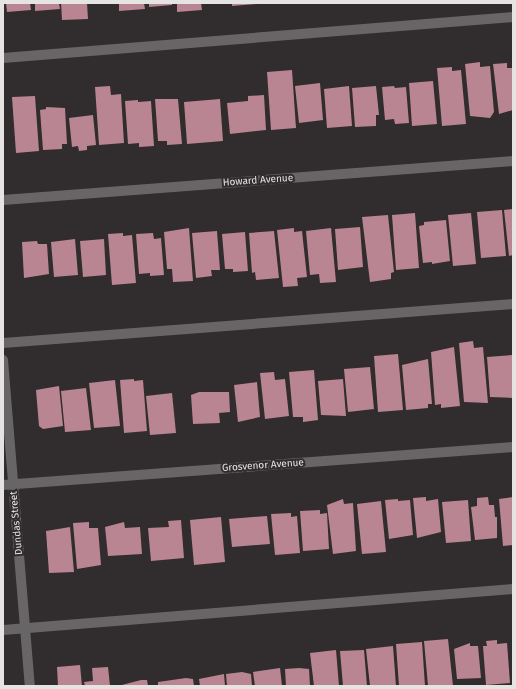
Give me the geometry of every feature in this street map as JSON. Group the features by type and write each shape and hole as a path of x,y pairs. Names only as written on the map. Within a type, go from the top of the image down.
{"street":[{"path":"3,58 513,17"},
{"name":"Howard Avenue","path":"3,200 513,161"},
{"path":"3,343 513,304"},
{"name":"Dundas Street","path":"3,360 30,686"},
{"name":"Grosvenor Avenue","path":"3,485 513,448"},
{"path":"3,630 513,589"}],"building":[{"path":"6,3 30,3 31,10 7,12"},
{"path":"35,3 59,3 60,9 35,11"},
{"path":"61,3 87,3 88,19 62,20"},
{"path":"119,3 144,3 145,9 119,11"},
{"path":"149,3 172,3 172,5 149,7"},
{"path":"177,3 201,3 202,10 177,12"},
{"path":"232,3 257,3 257,4 232,6"},
{"path":"480,62 480,67 490,66 494,112 490,118 470,116 465,64"},
{"path":"507,63 507,68 513,68 513,110 499,114 493,64"},
{"path":"452,67 452,71 461,70 466,124 442,126 437,68"},
{"path":"292,70 296,128 271,130 267,72"},
{"path":"433,81 437,124 412,126 409,83"},
{"path":"320,83 323,120 299,123 295,86"},
{"path":"110,86 111,95 121,94 124,143 99,145 95,87"},
{"path":"349,86 352,126 327,128 324,89"},
{"path":"376,86 379,115 376,115 376,126 355,127 352,88"},
{"path":"394,86 395,88 406,87 409,123 395,124 394,119 385,120 382,87"},
{"path":"264,95 266,130 230,134 227,103 248,101 248,96"},
{"path":"35,96 39,151 16,153 12,97"},
{"path":"155,99 178,99 182,144 167,145 167,141 158,141"},
{"path":"220,99 223,141 187,144 184,102"},
{"path":"138,100 138,102 151,101 154,146 139,147 139,143 128,144 125,101"},
{"path":"46,107 65,108 67,144 62,144 62,149 43,150 40,110 46,109"},
{"path":"93,115 96,145 87,146 87,150 79,151 78,146 72,147 69,118"},
{"path":"513,209 513,255 509,256 504,210"},
{"path":"502,210 506,256 481,258 477,212"},
{"path":"415,213 419,268 396,270 392,215"},
{"path":"471,213 476,264 453,266 448,215"},
{"path":"388,215 394,272 391,273 391,279 370,282 362,217"},
{"path":"446,220 450,261 432,264 432,262 423,263 419,226 424,225 424,222"},
{"path":"360,227 363,267 338,270 335,229"},
{"path":"189,228 193,281 173,282 172,269 167,269 164,232"},
{"path":"294,228 294,232 302,231 307,277 297,278 298,286 283,287 277,230"},
{"path":"331,228 336,282 320,283 319,274 310,275 306,231"},
{"path":"217,231 220,270 211,270 212,276 196,278 192,233"},
{"path":"274,231 279,278 256,280 255,272 252,273 249,233"},
{"path":"245,232 248,271 233,272 233,269 225,269 222,234"},
{"path":"123,233 123,236 132,235 136,283 112,285 108,234"},
{"path":"153,233 154,239 161,238 164,275 150,276 150,273 139,274 136,234"},
{"path":"75,239 78,275 54,277 51,242"},
{"path":"104,239 106,275 83,277 80,241"},
{"path":"37,241 38,244 47,244 49,274 24,278 22,242"},
{"path":"473,341 474,348 483,347 488,403 464,402 459,343"},
{"path":"454,347 460,406 441,408 441,404 435,405 431,352"},
{"path":"398,354 403,410 378,412 374,356"},
{"path":"512,355 513,398 490,397 487,357"},
{"path":"428,359 432,404 428,404 428,408 406,410 402,365"},
{"path":"370,367 374,409 348,412 344,369"},
{"path":"314,370 318,420 303,422 303,417 293,417 289,372"},
{"path":"274,372 275,380 285,379 289,416 265,419 260,373"},
{"path":"134,379 134,381 143,380 147,431 124,433 120,380"},
{"path":"343,379 346,416 321,415 318,381"},
{"path":"115,380 120,426 94,428 89,383"},
{"path":"257,382 260,417 238,422 234,385"},
{"path":"59,386 63,426 43,429 39,426 36,390"},
{"path":"86,388 91,430 65,432 61,391"},
{"path":"199,392 229,392 230,412 219,413 220,423 193,424 191,395"},
{"path":"172,393 176,433 150,435 146,396"},
{"path":"426,497 426,501 438,499 441,532 417,538 413,498"},
{"path":"488,497 489,505 494,505 495,517 497,517 497,538 475,540 471,507 477,506 477,498"},
{"path":"513,497 513,545 503,546 499,499"},
{"path":"343,499 344,504 353,503 356,551 333,554 327,505"},
{"path":"398,499 398,501 410,500 413,535 389,539 385,500"},
{"path":"468,500 471,541 446,543 442,502"},
{"path":"381,501 386,552 362,554 357,504"},
{"path":"320,510 320,514 327,513 329,549 303,551 300,511"},
{"path":"291,513 291,517 297,516 300,553 275,555 271,514"},
{"path":"267,516 270,544 232,547 229,519"},
{"path":"221,517 225,562 194,565 190,520"},
{"path":"181,520 184,558 151,561 148,528 169,527 168,521"},
{"path":"89,522 89,528 98,528 101,565 77,569 73,523"},
{"path":"124,522 125,528 140,527 142,554 108,556 105,527"},
{"path":"70,527 74,572 49,573 46,531"},
{"path":"448,639 453,686 428,686 424,641"},
{"path":"497,640 497,644 507,643 510,683 486,685 483,646 487,646 486,641"},
{"path":"422,642 425,686 399,686 396,644"},
{"path":"470,643 470,646 478,646 481,678 457,679 454,649"},
{"path":"393,646 396,686 370,686 366,649"},
{"path":"336,650 339,686 314,686 310,653"},
{"path":"364,650 367,686 343,686 340,651"},
{"path":"80,665 82,686 58,686 57,667"},
{"path":"108,667 110,686 85,686 84,682 93,681 92,668"},
{"path":"280,668 282,686 255,686 253,672"},
{"path":"285,669 309,669 310,686 286,686"},
{"path":"242,672 251,674 252,686 227,686 226,674"},
{"path":"224,674 225,686 200,686 199,679"},
{"path":"186,678 193,679 194,686 158,686 158,682"},
{"path":"141,680 147,680 148,686 118,686"}]}
